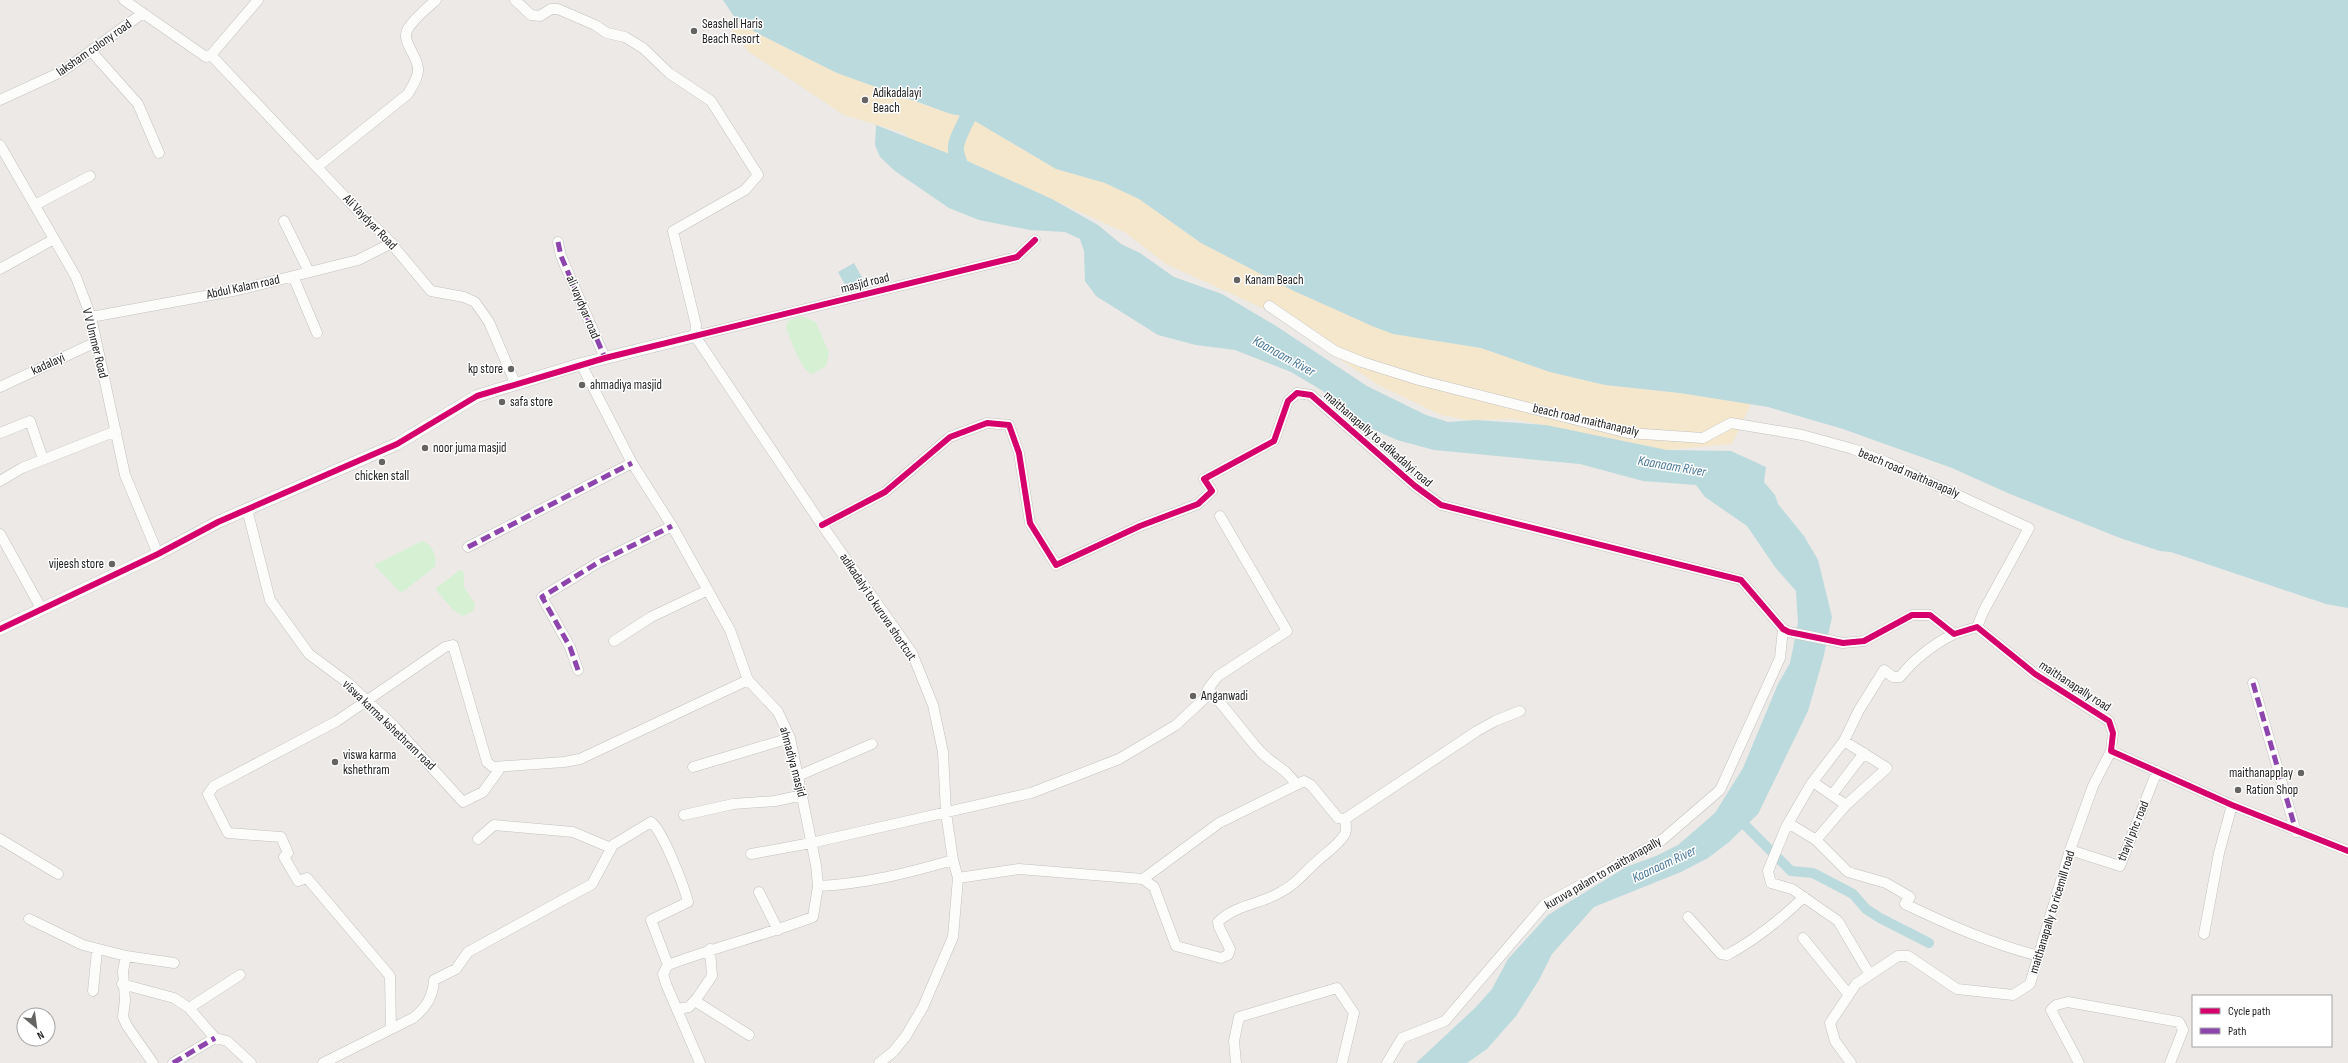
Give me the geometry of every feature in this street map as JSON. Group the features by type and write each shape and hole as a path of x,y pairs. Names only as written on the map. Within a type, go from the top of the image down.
{"street":[{"path":"124,0 206,58 211,55 258,0"},
{"path":"317,167 408,94 416,78 418,68 407,42 406,35 408,27 436,0"},
{"path":"0,629 41,608 158,554 218,522 397,444 477,396 581,364 695,336 696,325 673,231 744,190 758,175 712,101 669,73 643,48 625,37 608,33 595,25 558,9 551,9 540,16 531,15 515,0"},
{"name":"laksham colony road","path":"0,100 63,71 143,13"},
{"path":"91,51 138,104 159,153"},
{"name":"Ali Vaydyar Road","path":"211,55 317,167 392,243 431,291 464,297 475,302 488,322 516,385"},
{"name":"V V Ummer Road","path":"0,145 76,277 90,317 125,475 158,554"},
{"path":"35,206 90,176"},
{"path":"284,221 309,272"},
{"path":"0,269 54,239"},
{"name":"masjid road","path":"695,336 1017,257 1035,240"},
{"name":"ali vaydyar road","path":"558,242 561,256 605,358"},
{"name":"Abdul Kalam road","path":"90,317 238,290 358,260 392,243"},
{"path":"293,276 316,333"},
{"name":"beach road maithanapaly","path":"1269,306 1335,351 1362,362 1419,380 1628,433 1703,438 1731,424 1802,435 1853,449 1944,488 2029,528 1983,612 1977,628"},
{"name":"adikadalyi to kuruva shortcut","path":"695,336 822,525 912,653 933,705 943,752 946,812 953,860 958,878 953,937 923,1008 906,1036 893,1052 879,1063"},
{"name":"kadalayi","path":"0,387 96,342"},
{"name":"ahmadiya masjid","path":"581,364 632,463 672,526 730,630 748,680 778,712 790,738 818,886 813,917 778,930 710,950 668,965"},
{"name":"maithanapally to adikadalyi road","path":"822,525 885,492 950,437 987,423 1009,425 1019,453 1030,523 1056,565 1140,526 1198,504 1212,491 1204,479 1274,441 1288,401 1297,393 1311,395 1415,486 1441,505 1741,580 1786,630"},
{"path":"0,433 30,421 43,460"},
{"path":"0,481 22,468 116,431"},
{"path":"468,547 632,463"},
{"name":"viswa karma kshethram road","path":"247,509 270,600 309,654 348,683 367,700 443,778 463,802 483,792 501,767"},
{"path":"751,854 811,843 1031,793 1119,759 1176,725 1205,698 1208,689 1218,676 1286,630 1220,516"},
{"path":"578,670 570,647 542,596 599,562 672,526"},
{"path":"0,534 41,608"},
{"path":"614,641 651,617 708,590"},
{"path":"1786,630 1843,643 1864,641 1912,615 1930,615 1954,634"},
{"path":"1870,975 1838,921 1792,889 1771,882 1768,871 1786,827 1813,782 1844,741 1859,710 1884,670 1893,677 1900,677 1912,662 1934,644 1954,634 1977,628"},
{"name":"maithanapally road","path":"1977,628 2035,674 2109,721 2113,734 2111,751"},
{"name":"kuruva palam to maithanapally","path":"1387,1063 1402,1038 1446,1020 1514,938 1544,905 1662,840 1720,790 1780,658 1786,630"},
{"path":"391,1030 390,976 307,878 298,881 284,857 288,854 281,837 228,833 208,794 214,786 337,721 445,647 453,645 487,762 493,767 564,762 580,759 748,680"},
{"path":"2253,683 2296,832"},
{"path":"1208,689 1229,711 1261,753 1291,776 1296,785"},
{"path":"1143,879 1219,823 1304,781 1311,785 1338,818 1345,819 1477,731 1495,720 1520,711"},
{"path":"693,767 790,738"},
{"path":"1816,840 1846,805 1887,768 1844,741"},
{"path":"798,776 872,744"},
{"path":"2111,751 2232,805 2296,832 2348,851"},
{"name":"maithanapally to ricemill road","path":"1851,1063 1835,1041 1830,1023 1856,984 1898,956 1908,956 1957,989 2014,995 2030,984 2070,850 2093,786 2111,751"},
{"path":"1832,795 1864,753"},
{"name":"thayil phc road","path":"2070,850 2120,866 2157,771"},
{"path":"1813,782 1846,805"},
{"path":"684,815 733,804 775,801 802,796"},
{"path":"2204,934 2219,853 2232,805"},
{"path":"958,878 1019,869 1143,879 1154,887 1176,946 1220,958 1228,955 1230,949 1218,922 1223,917 1254,902 1278,894 1300,880 1313,864 1344,836 1347,829 1345,819"},
{"path":"323,1063 414,1018 424,1009 432,995 434,980 456,968 468,952 592,884 611,848 648,823 654,825 658,831 671,858 688,902 651,920 663,946 668,965 664,974 677,1010 700,1063"},
{"path":"478,839 494,825 573,832 611,848"},
{"path":"1786,827 1793,826 1816,840 1848,872 1886,883 1906,893 1910,897 1905,904 1954,927 2010,948 2039,956"},
{"path":"0,839 58,874"},
{"path":"818,886 844,885 894,877 953,860"},
{"path":"759,892 778,930"},
{"path":"1688,917 1721,954 1727,955 1754,941 1779,921 1804,897"},
{"path":"29,919 83,946 126,956 174,963"},
{"path":"1803,938 1849,995"},
{"path":"93,991 97,950"},
{"path":"677,1010 689,1007 695,1001 712,976 710,950"},
{"path":"126,956 122,984 125,1000 123,1017 127,1026 153,1063"},
{"path":"189,1008 240,975"},
{"path":"122,984 174,998 189,1008 215,1038 227,1041 251,1063"},
{"path":"1236,1063 1234,1041 1239,1017 1337,988 1354,1013 1342,1063"},
{"path":"695,1001 749,1035"},
{"path":"2079,1063 2051,1010 2056,1005 2068,1002 2179,1022 2183,1030 2170,1063"},
{"path":"173,1063 215,1038"}],"sand":[{"name":"Kanam Beach","path":"735,18 760,34 813,61 895,94 951,114 968,117 1056,169 1105,183 1139,199 1201,243 1294,291 1393,334 1481,348 1550,372 1605,385 1680,393 1751,404 1732,444 1667,450 1513,419 1468,420 1441,415 1378,385 1269,311 1166,264 1126,233 955,155 919,152 904,133 844,115 749,52 728,26"}],"green space":[{"path":"798,317 804,317 816,322 829,353 826,366 812,374 808,372 801,362 786,327 788,321"},
{"path":"422,541 429,545 435,555 435,567 401,593 374,565"},
{"path":"460,570 464,572 464,587 475,604 473,611 463,616 453,610 436,588"}],"water":[{"path":"723,0 2348,0 2348,608 2326,604 2171,552 2160,551 2120,538 2010,494 1952,468 1843,429 1768,407 1680,393 1605,385 1550,372 1481,348 1393,334 1294,291 1201,243 1139,199 1105,183 1056,169 968,117 951,114 837,73 755,32 735,18"},
{"path":"876,125 965,160 1052,199 1098,225 1121,244 1140,253 1174,277 1222,294 1273,324 1367,386 1426,415 1448,422 1476,420 1546,425 1667,450 1731,451 1766,467 1764,482 1775,495 1778,504 1804,536 1818,560 1832,617 1823,659 1808,711 1758,814 1729,842 1708,858 1681,872 1594,907 1552,954 1539,980 1516,1016 1487,1049 1467,1063 1416,1063 1476,1007 1492,989 1508,959 1548,915 1626,867 1656,856 1678,845 1715,813 1743,768 1778,684 1790,663 1798,623 1796,591 1775,567 1747,526 1705,497 1696,485 1643,481 1580,464 1434,450 1397,440 1359,423 1323,391 1291,372 1235,350 1196,345 1158,335 1096,296 1085,281 1084,251 1080,239 1065,232 1030,230 979,220 949,208 895,171 880,157 875,145"},
{"path":"854,263 864,281 848,290 838,272"}],"waterway":[{"name":"Kaanaam River","path":"965,176 956,152 956,146 968,117"},
{"path":"1737,817 1791,871 1813,873 1853,894 1866,909 1880,918 1929,943"}],"marked path":[{"path":"558,242 561,256 605,358"},
{"path":"468,547 632,463"},
{"path":"578,670 570,647 542,597 599,562 672,526"},
{"path":"2253,683 2296,831"},
{"path":"173,1063 215,1038"}],"cycle path":[{"path":"0,629 158,554 218,522 397,444 477,396 605,358 1017,257 1035,240"},
{"path":"822,525 885,492 950,437 987,423 1009,425 1019,453 1030,523 1056,565 1140,526 1198,504 1212,491 1204,479 1274,441 1288,401 1297,393 1311,395 1415,486 1441,505 1741,580 1783,629 1789,632 1843,643 1864,641 1912,615 1930,615 1954,634 1977,627 2035,674 2109,721 2113,733 2111,751 2232,805 2348,851"}],"place":[{"name":"Seashell Haris Beach Resort","path":"694,31"},
{"name":"Adikadalayi Beach","path":"865,100"},
{"name":"Kanam Beach","path":"1237,280"},
{"name":"kp store","path":"511,369"},
{"name":"ahmadiya masjid","path":"582,385"},
{"name":"safa store","path":"502,402"},
{"name":"noor juma masjid","path":"425,448"},
{"name":"chicken stall","path":"382,462"},
{"name":"vijeesh store","path":"112,564"},
{"name":"Anganwadi","path":"1193,696"},
{"name":"viswa karma kshethram","path":"335,762"},
{"name":"maithanapplay","path":"2301,773"},
{"name":"Ration Shop","path":"2238,790"}]}
